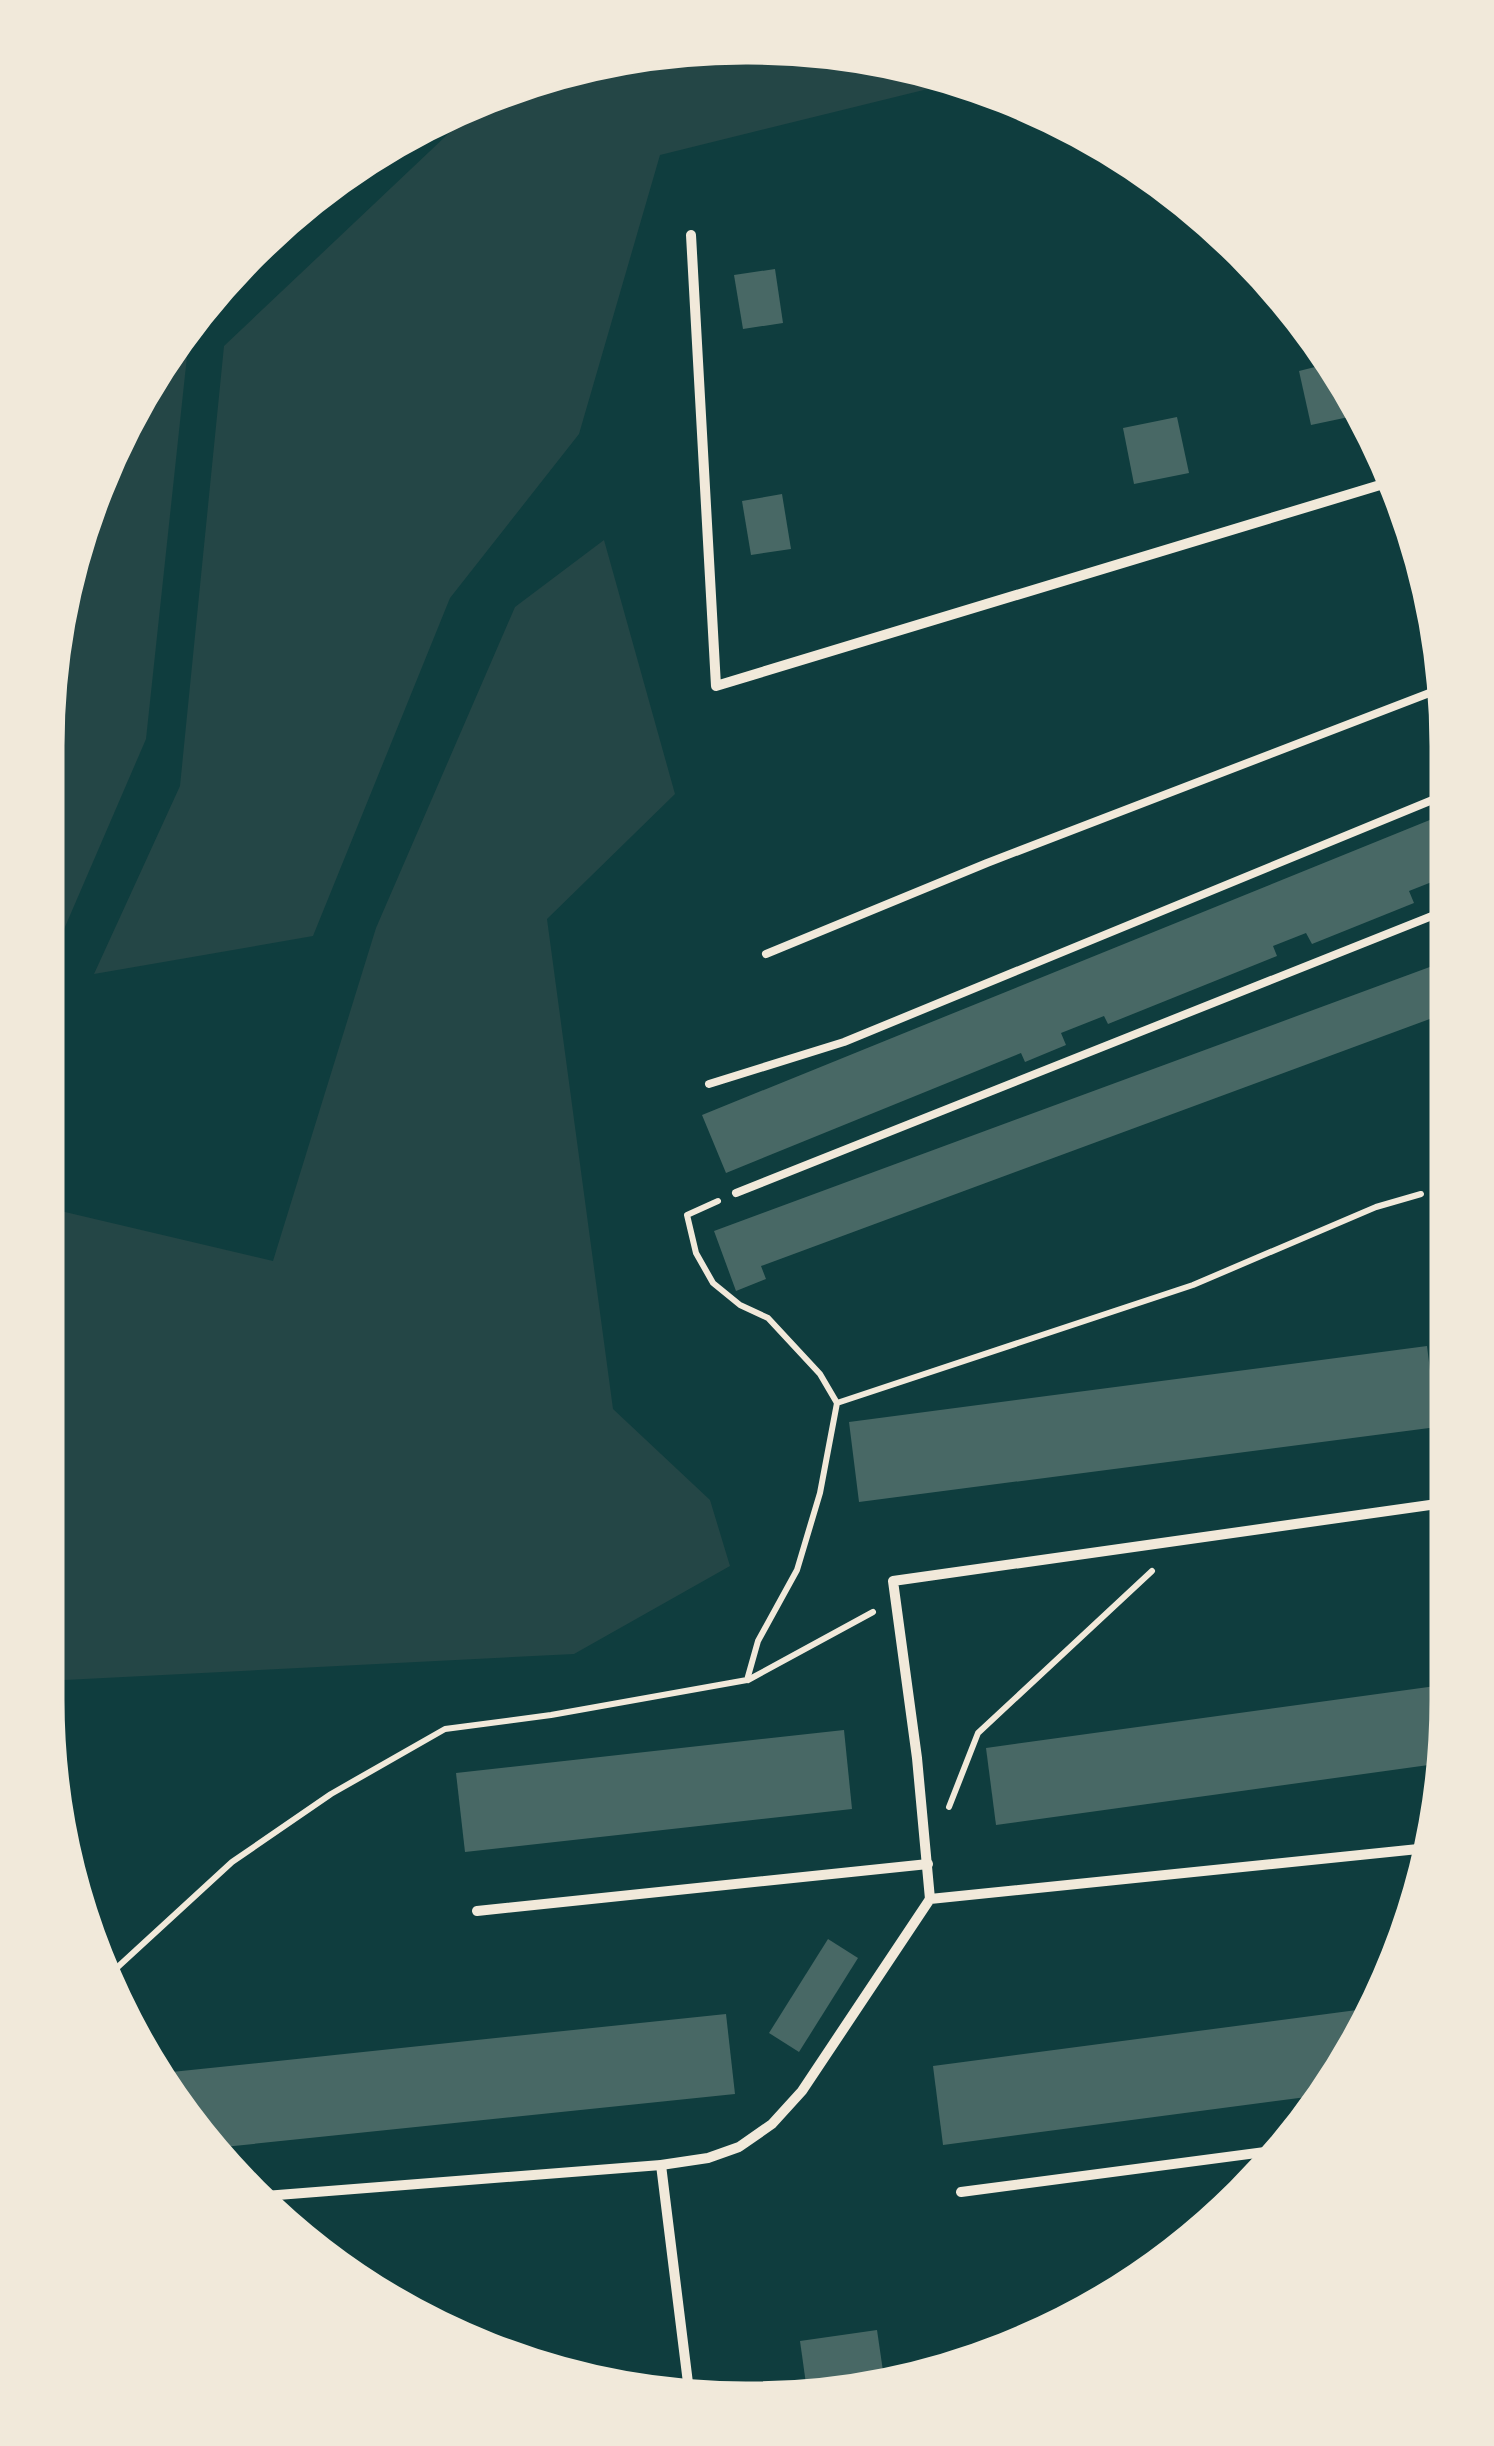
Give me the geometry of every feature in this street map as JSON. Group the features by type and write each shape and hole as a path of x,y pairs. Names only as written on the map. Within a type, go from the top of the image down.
{"street":[{"path":"691,235 716,686 1379,485"},
{"path":"276,2195 660,2165 708,2158 740,2146 772,2124 802,2091 930,1899 926,1838 893,1581 1432,1506"},
{"path":"930,1899 1414,1849"},
{"path":"477,1911 928,1864"},
{"path":"961,2192 1260,2153"},
{"path":"660,2165 688,2381"}],"lane":[{"path":"766,954 987,863 1429,693"},
{"path":"709,1084 844,1042 1432,800"},
{"path":"736,1194 1432,916"}],"path":[{"path":"837,1404 1193,1285 1376,1207 1428,1192"},
{"path":"736,1194 687,1215 696,1253 713,1283 740,1305 768,1318 820,1374 837,1404 820,1492 797,1570 758,1641 746,1680"},
{"path":"926,1838 946,1814 978,1734 1181,1542"},
{"path":"117,1966 232,1862 331,1794 445,1730 746,1680 895,1600"}],"shaded area":[{"path":"747,62 836,68 931,88 660,155 579,434 450,598 313,936 94,974 180,786 224,346 453,129 527,99 658,68"},
{"path":"187,354 146,739 62,934 62,747 68,658 76,613 99,527 115,485 154,405"},
{"path":"604,540 675,794 547,919 613,1409 710,1500 730,1566 574,1654 62,1680 62,1211 273,1261 376,928 515,607"}],"building":[{"path":"775,269 783,323 743,329 734,275"},
{"path":"1316,367 1347,417 1311,425 1299,371"},
{"path":"1177,417 1189,473 1134,484 1123,428"},
{"path":"782,494 791,549 751,555 742,501"},
{"path":"1432,819 1432,882 1409,891 1414,903 1312,944 1306,933 1273,946 1277,956 1108,1024 1104,1016 1061,1033 1066,1045 1025,1062 1021,1053 726,1173 702,1115"},
{"path":"1432,966 1432,1018 761,1266 766,1279 736,1291 714,1231"},
{"path":"1427,1346 1432,1386 1432,1428 859,1502 849,1422"},
{"path":"1432,1687 1428,1765 996,1825 986,1748"},
{"path":"844,1730 852,1809 465,1852 456,1773"},
{"path":"828,1939 858,1958 799,2052 769,2033"},
{"path":"1357,2010 1303,2098 943,2145 933,2066"},
{"path":"726,2014 735,2094 229,2146 173,2072"},
{"path":"877,2330 883,2370 806,2381 800,2341"}]}
